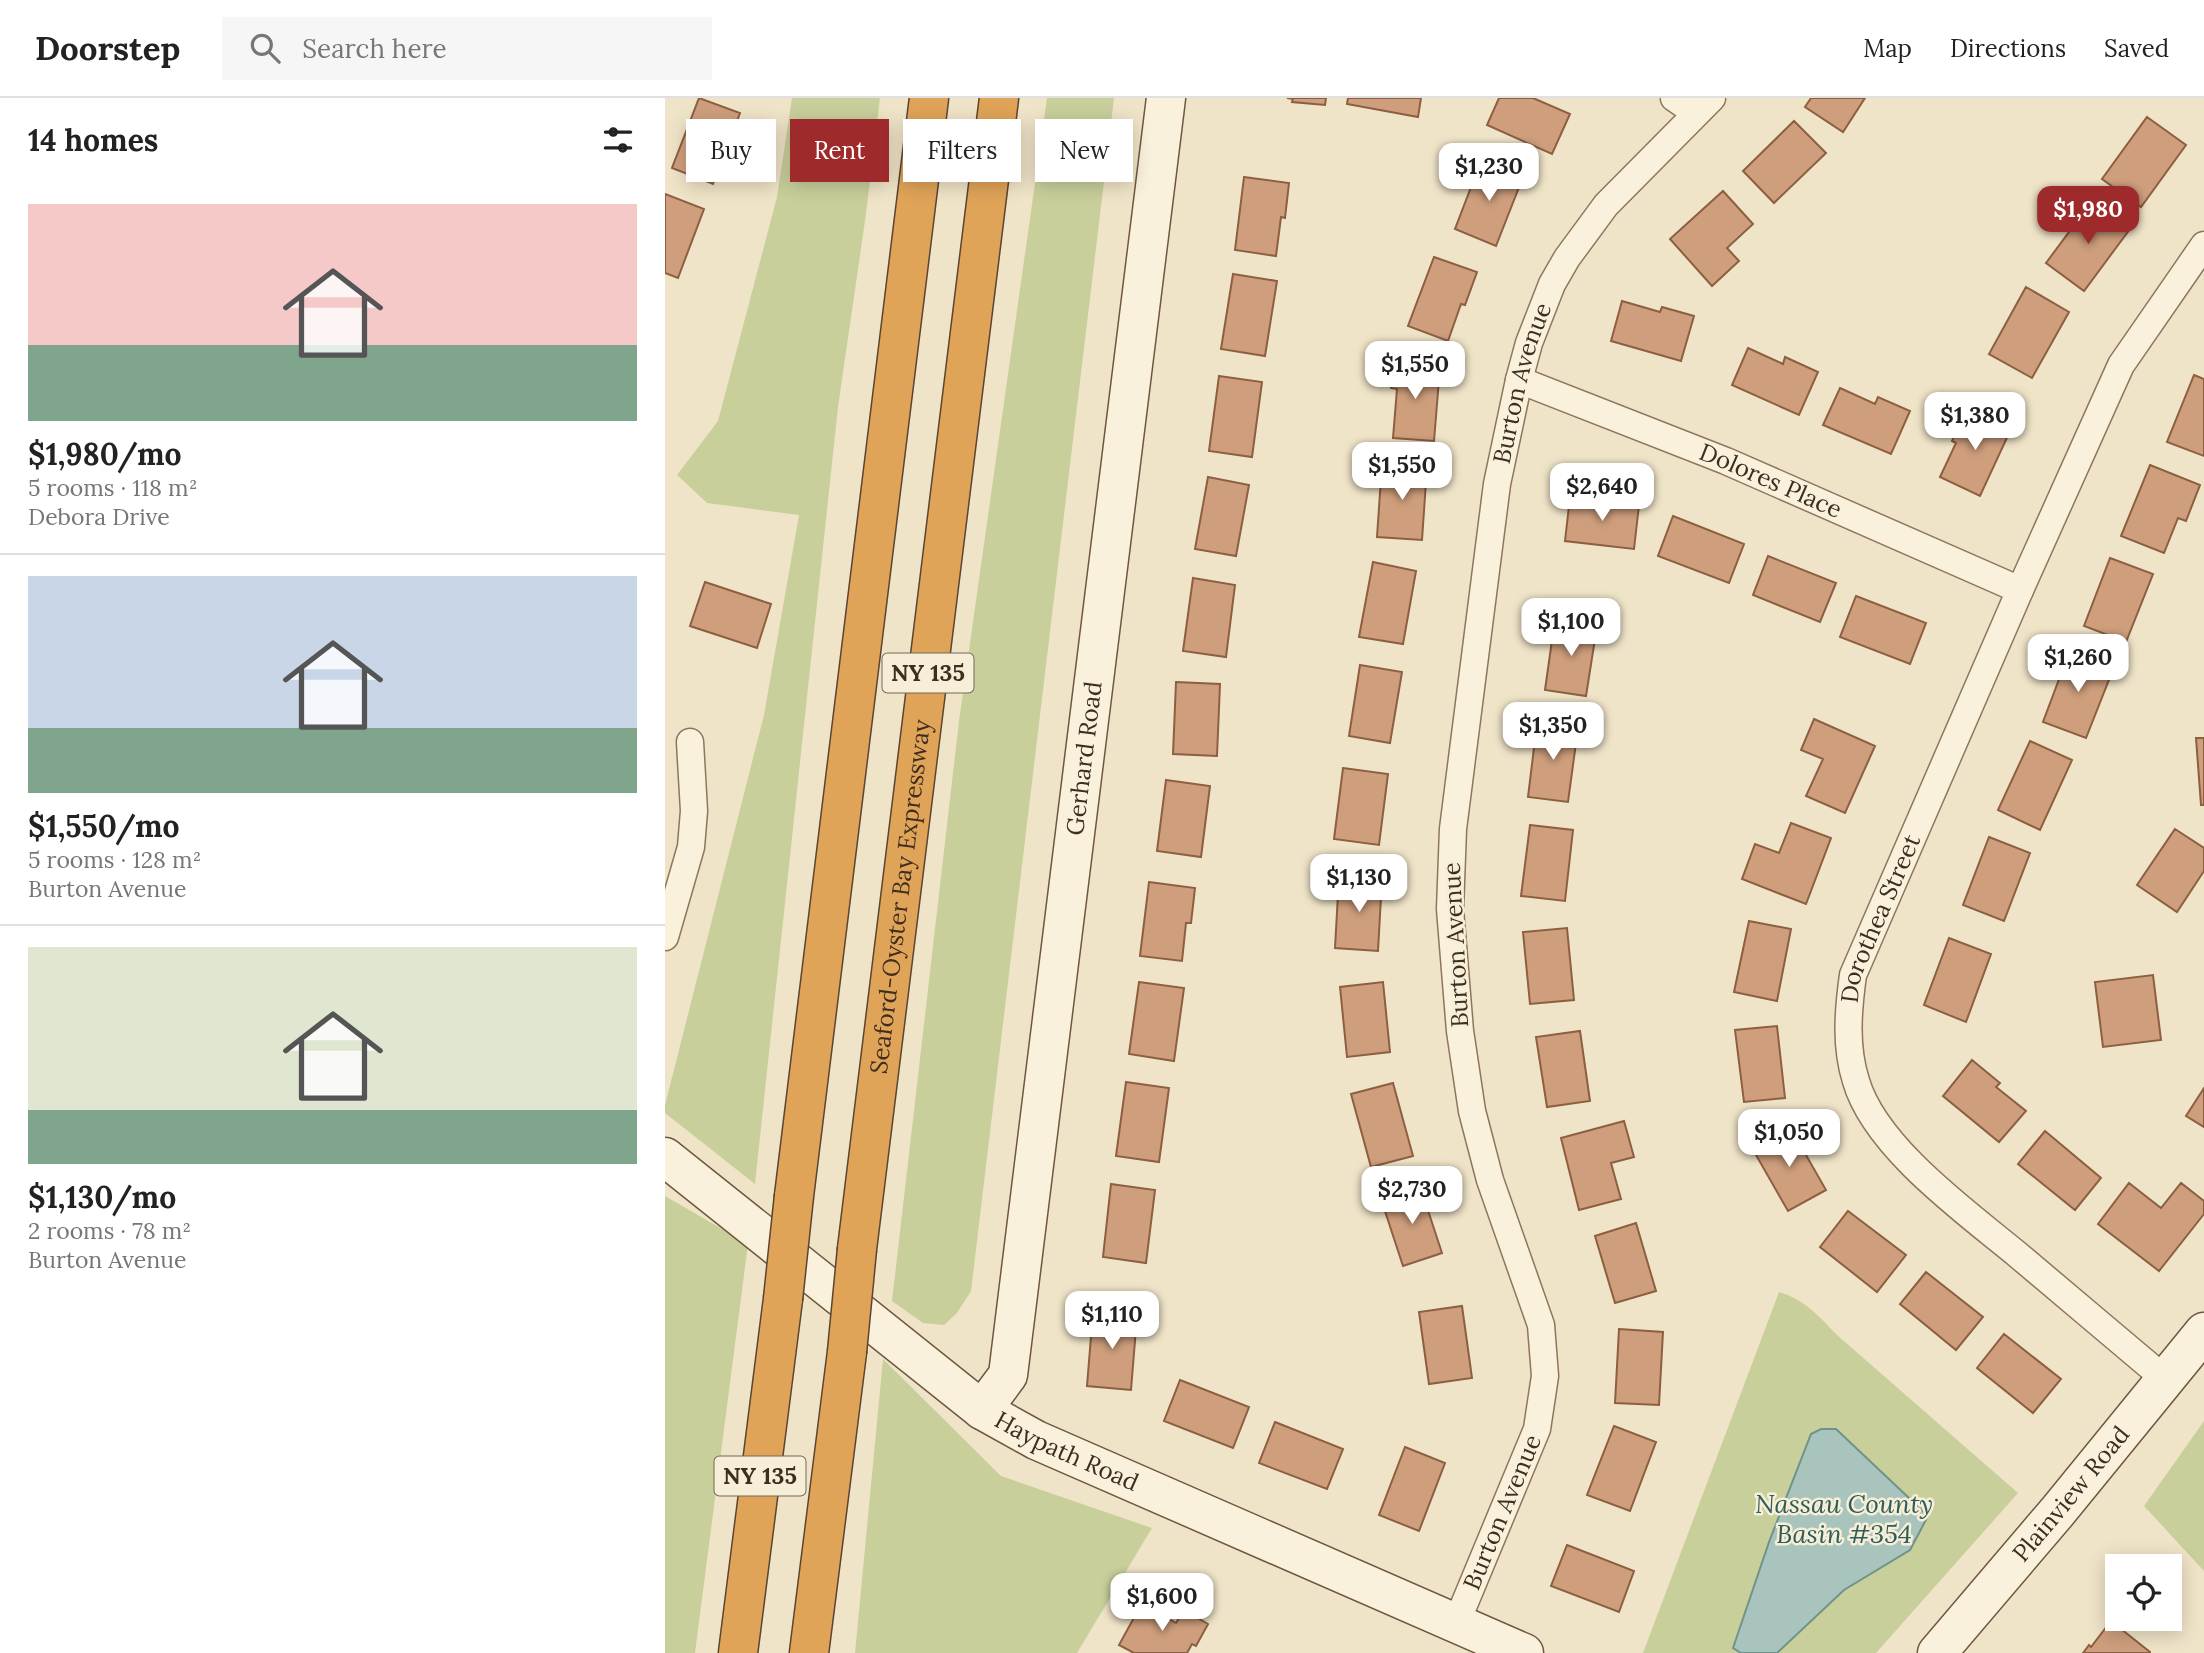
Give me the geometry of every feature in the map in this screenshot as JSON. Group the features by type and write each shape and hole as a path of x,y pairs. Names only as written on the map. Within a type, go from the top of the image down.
{"highway":[{"name":"NY 135","path":"738,1653 929,98"},
{"name":"Seaford-Oyster Bay Expressway","path":"809,1653 999,98"}],"street":[{"name":"Gerhard Road","path":"982,1410 1008,1375 1166,98"},
{"path":"1674,98 1704,106"},
{"name":"Burton Avenue","path":"1456,1624 1537,1429 1545,1376 1541,1325 1490,1180 1472,1111 1460,1031 1450,909 1453,829 1497,484 1529,343 1547,296 1567,258 1606,205 1704,106"},
{"name":"Dorothea Street","path":"2165,1379 1908,1162 1868,1109 1856,1083 1849,1049 1847,1017 1853,975 2121,365 2204,245"},
{"name":"Dolores Place","path":"1519,380 1726,461 2020,590"},
{"path":"665,937 691,846 694,811 690,742"},
{"name":"Haypath Road","path":"665,1157 982,1410 1036,1440 1524,1653"},
{"name":"Plainview Road","path":"1937,1653 2058,1511 2204,1332"}],"green space":[{"path":"792,98 880,98 877,119 790,119 790,182 870,182 838,407 755,1184 665,1113 665,1105 764,715 799,515 707,503 677,475 718,421 777,197"},
{"path":"1047,98 1114,98 1111,119 1044,119"},
{"path":"1035,182 1104,182 971,1291 957,1313 944,1325 923,1323 892,1301 959,721"},
{"path":"665,1196 748,1244 695,1653 665,1653"},
{"path":"1779,1292 1811,1309 1837,1335 2018,1493 1876,1653 1643,1653"},
{"path":"883,1359 1001,1476 1152,1528 1077,1653 855,1653"},
{"path":"2204,1421 2204,1571 2144,1506"}],"water":[{"name":"Nassau County Basin #354","path":"1821,1429 1836,1429 1928,1516 1910,1550 1844,1590 1777,1653 1741,1653 1733,1648 1769,1542 1811,1434"}],"building":[{"path":"699,98 740,113 738,119 691,119"},
{"path":"1287,98 1326,98 1325,105 1292,102 1293,99"},
{"path":"1348,98 1421,98 1418,117 1347,104"},
{"path":"1499,98 1533,98 1570,114 1552,154 1487,125"},
{"path":"1811,98 1865,98 1843,132 1805,107"},
{"path":"2147,117 2186,145 2141,207 2102,179"},
{"path":"1794,121 1826,153 1774,203 1743,171"},
{"path":"686,132 686,173 672,168"},
{"path":"1481,161 1523,177 1496,246 1455,229"},
{"path":"1244,177 1289,183 1285,218 1281,217 1276,256 1235,250"},
{"path":"1723,191 1753,224 1727,248 1739,261 1712,286 1670,239"},
{"path":"665,194 704,209 678,278 665,273"},
{"path":"2092,201 2130,229 2084,291 2046,263"},
{"path":"1434,257 1477,272 1465,305 1461,304 1448,341 1408,326"},
{"path":"1233,274 1277,281 1265,356 1221,349"},
{"path":"2026,287 2069,312 2032,378 1989,354"},
{"path":"1622,301 1660,312 1662,307 1694,316 1681,361 1611,341"},
{"path":"1748,348 1783,364 1785,357 1818,372 1799,415 1732,385"},
{"path":"1393,363 1440,367 1434,441 1393,438 1397,389 1391,388"},
{"path":"2194,375 2204,379 2204,456 2167,442"},
{"path":"1219,376 1262,382 1252,457 1209,451"},
{"path":"1840,388 1875,404 1878,397 1910,411 1891,454 1823,425"},
{"path":"1967,409 2011,429 1980,496 1940,477 1956,443 1952,441"},
{"path":"1382,464 1427,467 1422,540 1377,537"},
{"path":"2150,465 2200,485 2186,521 2178,518 2164,553 2121,536"},
{"path":"1208,477 1249,485 1236,556 1195,549"},
{"path":"1570,497 1639,505 1634,549 1565,541"},
{"path":"1673,516 1744,544 1729,583 1658,556"},
{"path":"1768,556 1836,583 1820,622 1753,595"},
{"path":"2110,558 2153,574 2126,642 2084,626"},
{"path":"1373,562 1416,571 1403,644 1359,637"},
{"path":"1193,578 1235,585 1226,657 1183,651"},
{"path":"705,582 771,604 757,648 690,626"},
{"path":"1856,596 1926,623 1910,664 1840,637"},
{"path":"1555,619 1597,626 1586,696 1545,690"},
{"path":"2070,650 2114,667 2086,738 2043,722"},
{"path":"1360,665 1402,672 1390,743 1349,736"},
{"path":"1176,682 1220,684 1217,756 1173,754"},
{"path":"1814,719 1875,746 1845,813 1806,796 1823,759 1801,750"},
{"path":"1537,723 1578,728 1568,802 1528,797"},
{"path":"2196,738 2204,738 2204,805 2201,805"},
{"path":"2030,741 2072,760 2040,830 1998,810"},
{"path":"1343,768 1388,774 1379,845 1334,839"},
{"path":"1166,780 1210,786 1201,857 1157,851"},
{"path":"1791,823 1831,838 1806,904 1742,879 1755,844 1779,853"},
{"path":"1530,825 1573,830 1565,901 1521,896"},
{"path":"2175,829 2204,848 2204,871 2177,912 2137,885"},
{"path":"1989,837 2030,853 2004,921 1963,905"},
{"path":"1339,876 1382,879 1378,951 1335,948"},
{"path":"1149,882 1195,888 1191,923 1186,923 1182,961 1140,956"},
{"path":"1749,921 1791,929 1777,1001 1734,992"},
{"path":"1567,928 1574,1000 1530,1004 1523,932"},
{"path":"1949,938 1991,954 1966,1022 1924,1005"},
{"path":"2153,975 2161,1040 2103,1047 2095,982"},
{"path":"1139,982 1184,988 1174,1061 1129,1054"},
{"path":"1383,982 1390,1052 1347,1057 1340,987"},
{"path":"1777,1026 1785,1098 1744,1102 1735,1030"},
{"path":"1580,1031 1590,1101 1547,1107 1536,1037"},
{"path":"1972,1060 2000,1083 1996,1087 2026,1111 1999,1142 1943,1096"},
{"path":"1126,1082 1169,1088 1159,1162 1116,1156"},
{"path":"1393,1083 1413,1156 1371,1167 1351,1094"},
{"path":"2204,1088 2204,1127 2186,1116"},
{"path":"1624,1121 1634,1157 1611,1163 1621,1199 1579,1210 1561,1138"},
{"path":"1790,1127 1826,1190 1788,1211 1752,1148"},
{"path":"2045,1131 2101,1178 2075,1210 2018,1164"},
{"path":"2129,1183 2161,1208 2181,1183 2204,1201 2204,1214 2159,1271 2098,1224"},
{"path":"1111,1184 1155,1190 1146,1263 1103,1257"},
{"path":"1420,1186 1442,1253 1403,1266 1381,1199"},
{"path":"1848,1211 1906,1255 1877,1292 1820,1247"},
{"path":"1636,1223 1656,1291 1615,1303 1595,1236"},
{"path":"1926,1272 1983,1317 1956,1350 1900,1304"},
{"path":"1462,1306 1472,1378 1429,1384 1419,1312"},
{"path":"1093,1312 1137,1316 1131,1390 1087,1386"},
{"path":"1619,1329 1663,1332 1659,1405 1615,1403"},
{"path":"2004,1334 2061,1379 2033,1413 1977,1368"},
{"path":"1180,1380 1249,1407 1233,1448 1164,1421"},
{"path":"1275,1422 1343,1449 1327,1489 1259,1463"},
{"path":"1614,1426 1656,1442 1630,1511 1587,1495"},
{"path":"1405,1447 1445,1463 1419,1531 1379,1515"},
{"path":"1567,1545 1634,1571 1619,1612 1551,1586"},
{"path":"1142,1603 1176,1623 1184,1610 1208,1624 1196,1646 1192,1644 1187,1653 1134,1653 1119,1645"},
{"path":"2105,1629 2105,1631 2124,1631 2150,1653 2083,1653 2089,1645 2091,1647"}]}
